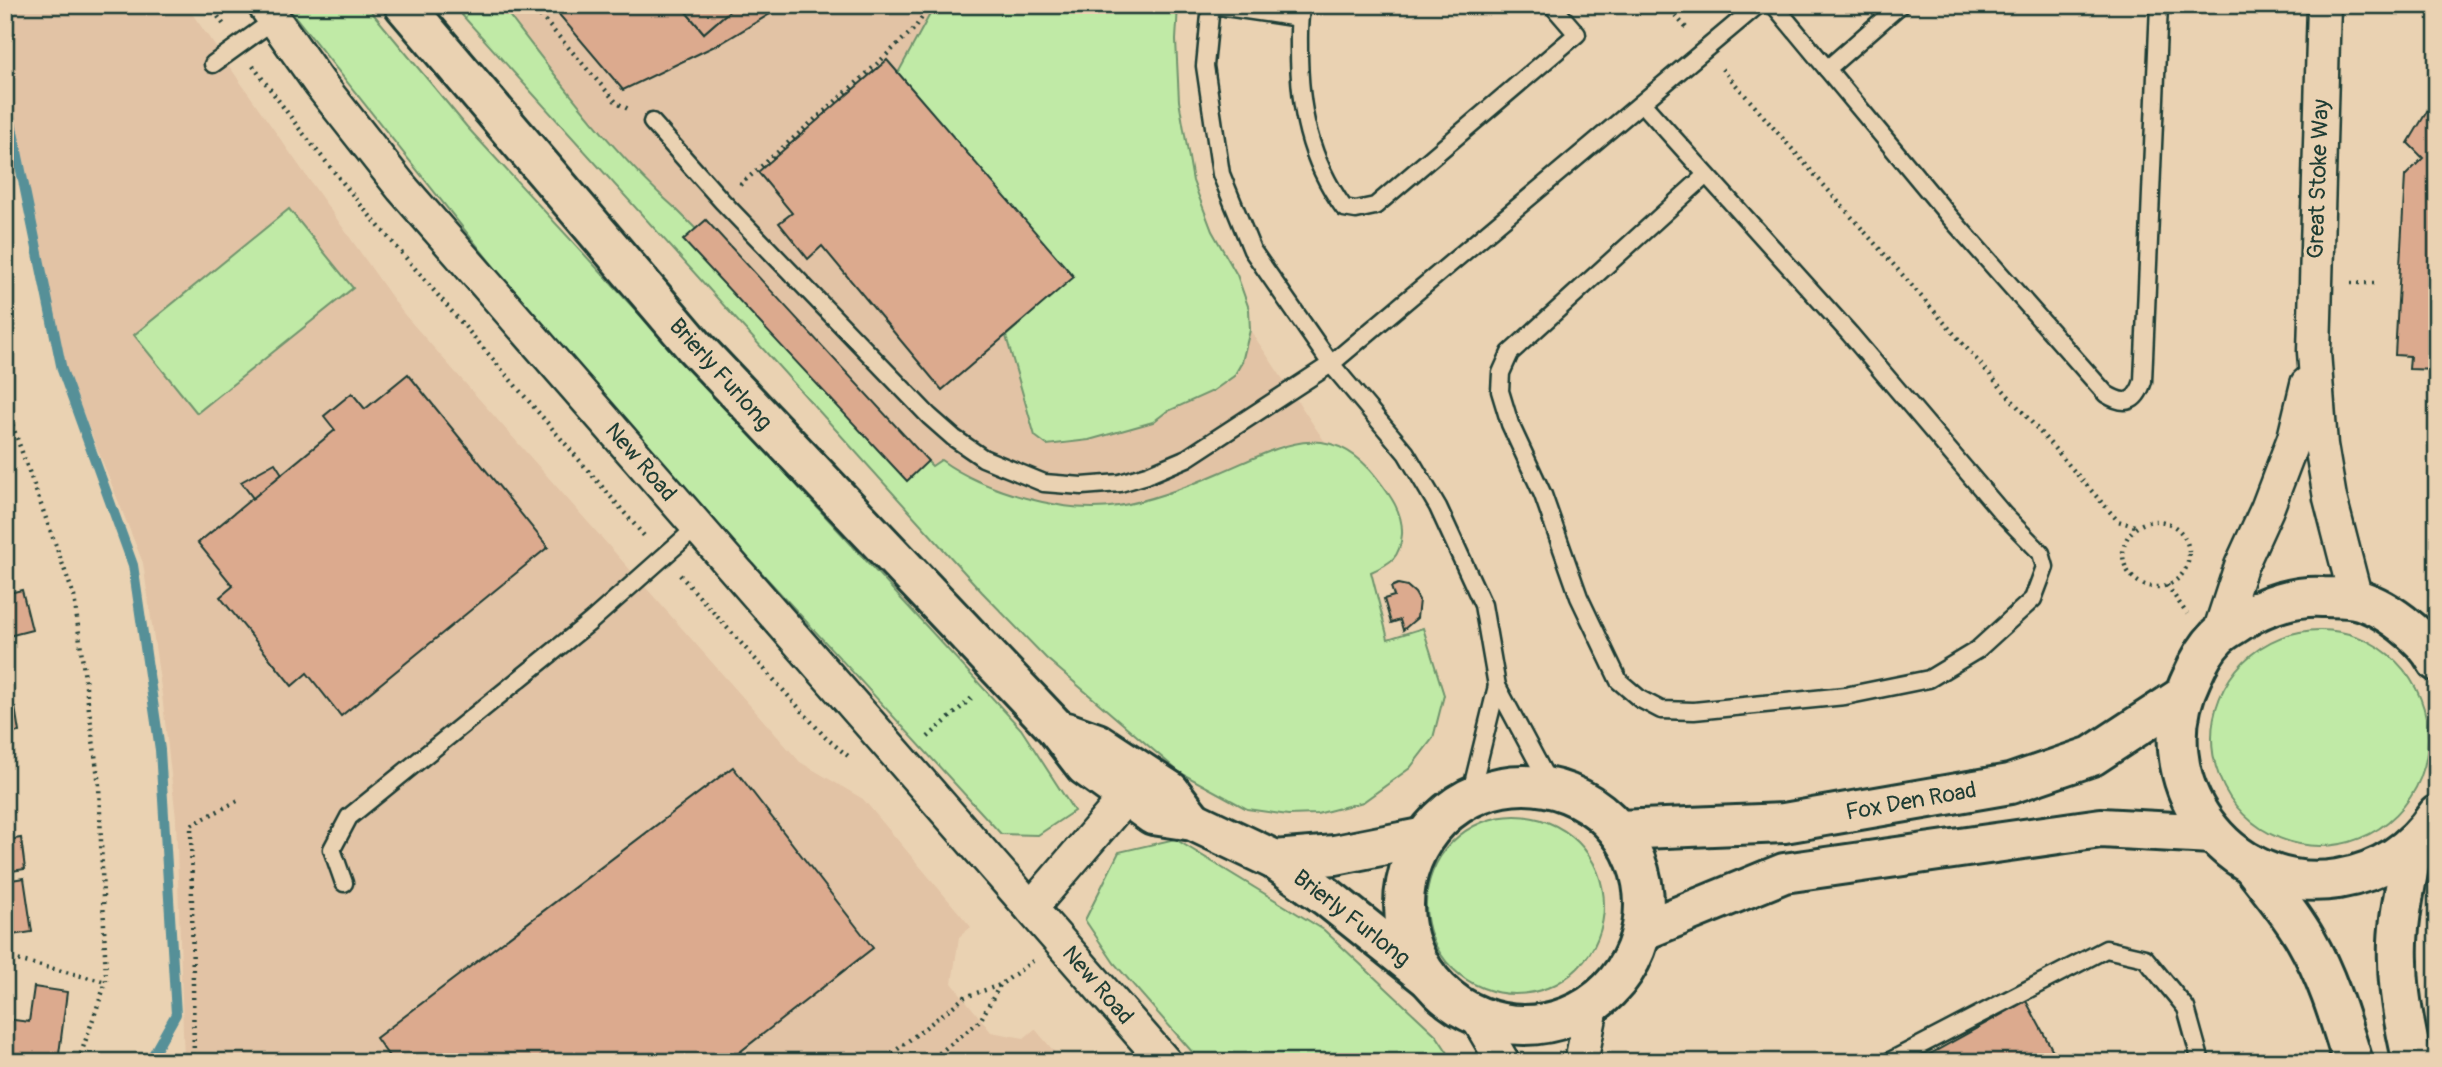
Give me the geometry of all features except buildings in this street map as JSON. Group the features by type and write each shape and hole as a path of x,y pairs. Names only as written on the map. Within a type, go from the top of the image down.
{"street":[{"name":"Brierly Furlong","path":"404,5 694,346 1055,727 1085,766 1153,815 1193,821 1275,860 1336,904 1427,977"},
{"name":"Great Stoke Way","path":"2324,5 2314,352 2321,445 2330,498 2356,599"},
{"name":"New Road","path":"269,13 366,144 1165,1062"},
{"name":"Great Stoke Way","path":"2218,636 2241,566 2267,509 2294,438 2314,352"},
{"path":"2425,830 2390,862 2359,875 2322,881 2295,880 2272,874 2251,864 2212,834 2185,789 2176,745 2182,697 2201,657 2218,636 2260,608 2311,596 2356,599 2387,614 2411,630 2435,655"},
{"name":"Fox Den Road","path":"1618,830 1784,823 2010,784 2092,756 2182,697"},
{"name":"Brierly Furlong","path":"1055,727 1097,743 1170,791 1193,821"},
{"path":"1515,784 1551,787 1574,795 1594,807 1618,830 1637,862 1644,897 1642,931 1633,957 1613,986 1592,1007 1565,1019 1544,1024 1496,1023 1475,1016 1456,1005 1427,977 1409,941 1404,906 1407,871 1421,838 1436,822 1470,796 1515,784"},
{"path":"1031,908 1126,797"},
{"path":"1642,931 1784,873 2101,828 2212,834"},
{"path":"2413,1062 2400,997 2399,924 2425,830"},
{"name":"Brierly Furlong","path":"1275,860 1335,855 1421,838"},
{"path":"2251,864 2305,937 2318,962 2353,1062"},
{"path":"1581,1062 1592,1007"},
{"path":"1475,1016 1503,1062"}],"lane":[{"path":"1551,787 1497,685 1483,605 1438,507 1406,453 1331,364 1252,250 1221,174 1205,66 1211,5 1300,12 1298,82 1309,140 1327,184 1344,208 1356,210 1375,206 1577,34 1552,5"},
{"path":"652,122 722,201 929,416 954,438 983,458 1044,482 1082,486 1120,483 1187,458 1331,364 1758,5"},
{"path":"1774,5 1949,216 2106,394 2119,402 2130,400 2139,393 2143,381 2159,5"},
{"path":"1827,69 1900,5"},
{"path":"213,64 269,13"},
{"path":"1642,103 1850,334 2040,554 2045,567 2034,600 1977,650 1929,679 1833,697 1694,711 1661,710 1640,699 1619,681 1579,597 1543,495 1510,424 1500,391 1500,373 1510,353 1706,175"},
{"path":"344,883 332,849 349,817 590,622 697,527"},
{"path":"1470,796 1497,685"},
{"path":"1888,1062 2106,949 2145,958 2186,1008 2201,1062"}],"path":[{"path":"531,5 618,103 652,122"},
{"path":"722,201 862,78 915,28 930,5"},
{"path":"1666,5 2118,521 2138,527 2147,522 2167,523 2183,535 2190,554 2184,573 2177,580 2167,585 2147,586 2130,573 2123,554 2130,534 2138,527"},
{"path":"5,405 75,596 99,785 106,982 78,1062"},
{"path":"194,1062 191,825 241,799"},
{"path":"5,957 106,982"},
{"path":"881,1062 965,997 1000,985 1033,961"},
{"path":"928,1062 981,1021 1000,985"}],"shaded area":[{"path":"5,5 186,5 403,313 800,762 863,799 971,927 959,937 952,983 991,1032 1024,1038 1035,1029 1063,1062 184,1062 176,818 143,563 65,368 5,75"},
{"path":"453,5 1178,5 1176,40 1179,101 1193,181 1212,231 1237,275 1249,309 1250,330 1325,442 1299,442 1279,446 1222,473 1288,815 1247,809 1179,772 1046,658 982,592"}],"green space":[{"path":"286,5 366,5 467,127 1021,729 1074,811 1038,835 1001,834 575,369"},
{"path":"453,5 501,5 584,111 628,161 932,466 941,460 979,482 1002,491 1050,504 1097,508 1157,497 1281,447 1301,442 1320,442 1339,447 1358,458 1391,497 1402,526 1397,554 1371,572 1388,639 1423,628 1444,695 1433,738 1410,768 1363,802 1317,814 1288,815 1247,809 1179,772 1046,658 982,592"},
{"path":"935,5 1178,5 1176,40 1179,101 1193,181 1212,231 1237,275 1249,309 1250,330 1242,362 1234,376 1213,391 1166,412 1153,422 1089,440 1047,445 1035,436 1006,336 1073,277 898,73"},
{"path":"289,209 353,288 197,413 134,335"},
{"path":"2320,630 2361,638 2397,661 2420,697 2428,738 2420,779 2397,815 2361,838 2320,846 2279,838 2243,815 2220,779 2212,738 2220,697 2243,661 2279,638"},
{"path":"1515,816 1532,817 1549,823 1578,842 1597,871 1603,888 1603,922 1597,939 1578,968 1549,987 1532,993 1515,994 1498,993 1481,987 1452,968 1433,939 1427,922 1426,905 1427,888 1433,871 1452,842 1481,823 1498,817"},
{"path":"1175,839 1324,930 1436,1035 1454,1062 1201,1062 1114,963 1085,920 1119,852"}],"waterway":[{"path":"5,93 62,370 133,565 160,750 176,1014 149,1062"}]}
